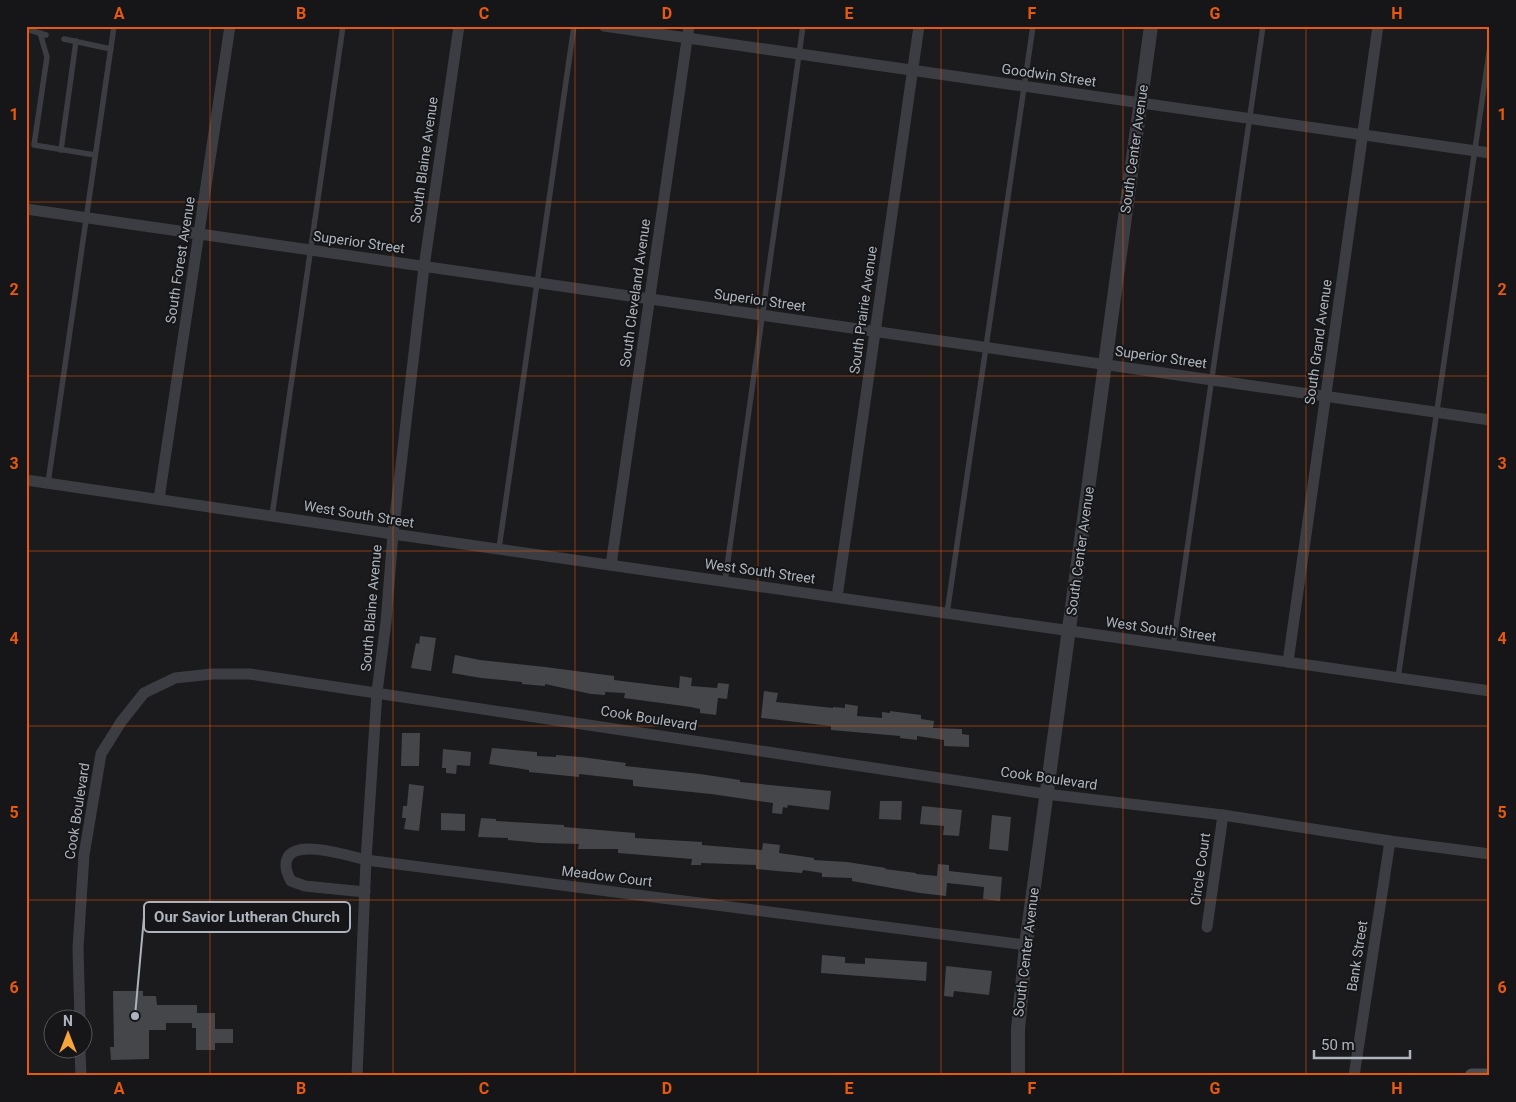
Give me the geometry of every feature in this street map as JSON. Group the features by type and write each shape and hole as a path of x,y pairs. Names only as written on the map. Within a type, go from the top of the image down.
{"main road":[{"path":"1472,1076 1490,1076"}],"street":[{"name":"South Forest Avenue","path":"159,499 230,26"},
{"name":"South Blaine Avenue","path":"357,1076 366,860 378,692 393,534 424,267 459,26"},
{"name":"Goodwin Street","path":"604,26 1490,153"},
{"name":"South Cleveland Avenue","path":"611,565 689,26"},
{"name":"South Prairie Avenue","path":"837,597 919,26"},
{"name":"South Center Avenue","path":"1018,1076 1018,1029 1026,945 1151,26"},
{"name":"South Grand Avenue","path":"1288,662 1378,26"},
{"name":"Superior Street","path":"26,209 1490,420"},
{"name":"West South Street","path":"26,480 1490,692"},
{"name":"Cook Boulevard","path":"80,1010 78,948 84,855 101,754 121,722 144,693 175,678 212,674 250,674 1046,794 1223,815 1390,841 1490,854"},
{"name":"Circle Court","path":"1207,927 1223,815"},
{"name":"Bank Street","path":"1354,1076 1390,841"},
{"name":"Meadow Court","path":"365,892 305,886 291,881 286,873 286,861 290,854 298,850 312,848 366,860 1026,945"},
{"path":"80,1060 81,1076"}],"lane":[{"path":"48,483 114,26"},
{"path":"272,516 343,26"},
{"path":"499,548 574,26"},
{"path":"725,581 803,26"},
{"path":"947,613 1033,26"},
{"path":"1173,646 1263,26"},
{"path":"26,29 43,34 47,57 34,146 96,156"},
{"path":"64,39 111,49"},
{"path":"61,150 76,41"},
{"path":"1398,678 1490,46"}],"building":[{"path":"420,636 436,638 431,671 411,668 416,643 419,644"},
{"path":"455,655 480,660 614,676 614,680 679,688 680,676 692,678 691,686 717,688 718,683 729,684 727,699 718,698 716,715 700,713 700,709 691,707 624,698 625,693 605,692 605,695 591,694 545,684 545,686 522,684 522,682 481,678 452,673"},
{"path":"764,691 778,693 776,702 833,708 845,708 845,704 858,706 857,716 882,718 882,712 890,713 890,711 921,715 921,719 934,721 933,728 962,729 962,734 969,735 969,747 944,746 944,740 917,736 917,740 900,738 900,736 831,730 831,726 761,718"},
{"path":"402,733 420,733 419,766 401,766"},
{"path":"492,748 537,752 537,756 556,757 556,755 626,763 625,766 700,774 740,780 740,782 831,791 829,810 788,805 787,808 783,807 782,814 772,813 773,803 633,786 633,780 579,774 579,777 529,772 529,770 489,764"},
{"path":"443,749 471,752 470,766 457,765 456,774 446,773 446,768 442,768"},
{"path":"409,784 424,786 419,831 404,829 406,818 402,818 403,806 407,806"},
{"path":"880,801 902,801 901,820 879,819"},
{"path":"922,806 962,810 959,836 943,835 944,826 920,824"},
{"path":"441,813 465,814 465,831 441,830"},
{"path":"992,815 1011,817 1008,851 989,849"},
{"path":"481,818 496,819 496,821 564,825 564,827 635,833 635,838 702,842 702,845 762,850 763,843 780,845 779,853 814,858 814,860 847,862 916,874 937,876 938,864 949,865 949,871 1002,877 1000,901 983,899 984,887 947,883 946,896 852,881 852,878 822,877 822,873 803,870 802,873 756,869 756,865 701,863 701,865 691,865 692,859 618,853 618,849 578,849 579,844 540,843 508,840 508,838 478,837"},
{"path":"822,955 845,957 845,963 865,964 865,958 927,962 926,981 821,973"},
{"path":"946,966 992,971 989,995 954,991 953,997 944,996"},
{"path":"113,991 143,991 143,996 156,996 157,1005 197,1005 197,1013 215,1013 215,1029 233,1029 233,1043 215,1043 215,1050 196,1050 196,1028 192,1028 192,1023 166,1023 166,1030 149,1030 149,1059 111,1060 110,1047 114,1047"}],"place":[{"name":"Our Savior Lutheran Church","path":"135,1016"}]}
